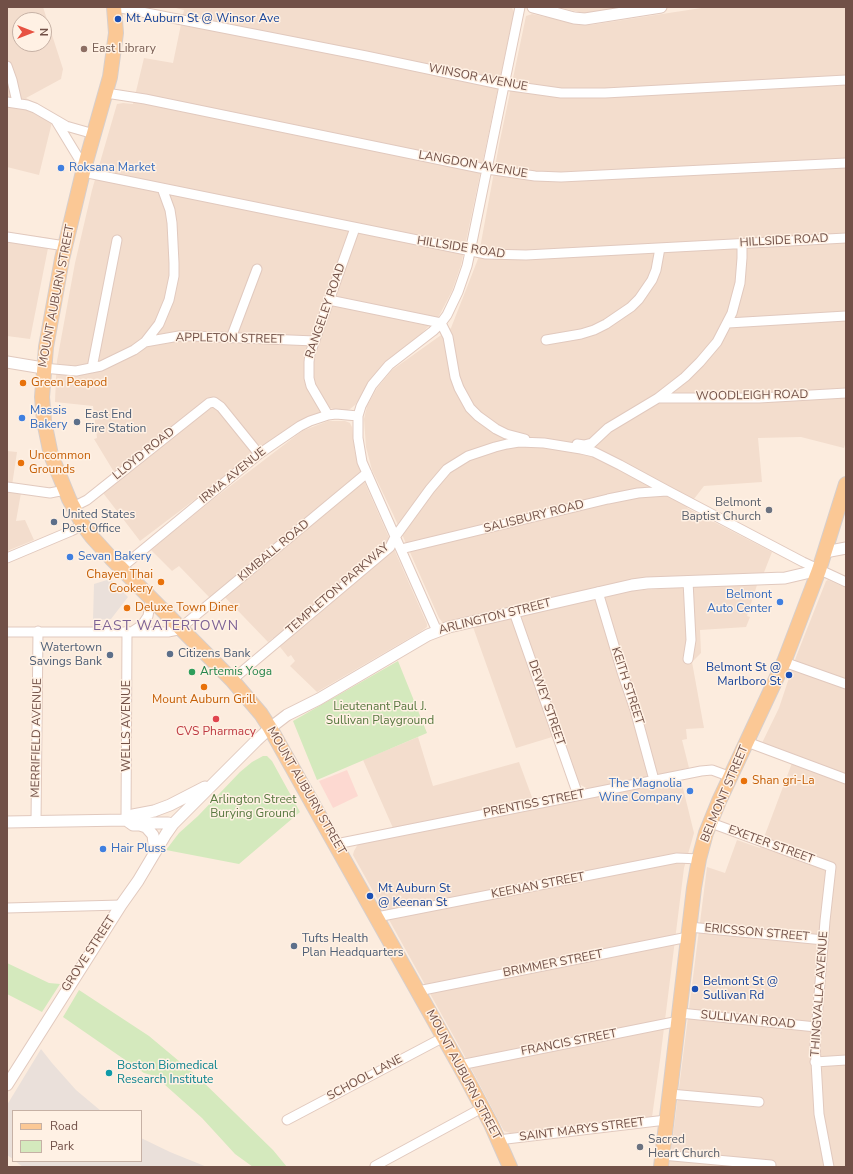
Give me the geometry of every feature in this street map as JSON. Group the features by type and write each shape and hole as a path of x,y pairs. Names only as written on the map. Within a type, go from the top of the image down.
{"main road":[{"name":"MOUNT AUBURN STREET","path":"115,7 116,33 110,77 84,169 65,246 52,308 43,368 42,397 45,432 51,455 73,507 92,537 232,680 261,714 460,1065 510,1167"},
{"name":"BELMONT STREET","path":"661,1161 699,859 710,823 784,662 819,570 846,484"}],"street":[{"name":"WINSOR AVENUE","path":"115,7 373,57 504,85 550,92 590,94 846,80"},
{"path":"437,631 367,473 359,450 357,428 358,416 366,395 380,375 389,365 441,323 447,315 458,292 467,266 520,7"},
{"path":"533,7 574,18 585,19 661,7"},
{"path":"7,66 17,102"},
{"name":"LANGDON AVENUE","path":"106,92 487,169 535,176 561,177 846,162"},
{"path":"7,102 17,102 35,108 56,121 75,129 94,134"},
{"path":"56,121 84,169"},
{"name":"HILLSIDE ROAD","path":"84,169 162,188 470,252 486,254 512,256 846,238"},
{"path":"7,362 43,368 69,370 92,368 101,366 123,356 145,342 159,324 165,312 174,276 172,223 170,210 162,188"},
{"name":"RANGELEY ROAD","path":"328,415 311,386 308,362 355,228"},
{"path":"7,237 65,246"},
{"path":"92,368 117,240"},
{"path":"330,300 441,323 448,336 455,377 459,388 470,408 486,422 506,434 518,438 544,443 562,442 584,445 592,443 608,428 658,398 685,377 700,362 716,342 728,323 735,304 740,283 742,244"},
{"path":"546,340 581,334 594,330 606,324 631,307 639,299 652,280 656,270 660,248"},
{"path":"231,338 257,269"},
{"path":"728,323 846,316"},
{"name":"APPLETON STREET","path":"145,342 179,336 315,341"},
{"name":"WOODLEIGH ROAD","path":"658,398 758,398 846,393"},
{"name":"LLOYD ROAD","path":"73,507 87,500 209,403 214,402 221,407 259,454"},
{"name":"IRMA AVENUE","path":"121,568 259,454 300,426 328,415 336,414 358,416"},
{"name":"TEMPLETON PARKWAY","path":"232,680 390,547 395,537 438,479 447,470 468,456 495,447 519,442 544,443 594,452 819,570 846,582"},
{"name":"KIMBALL ROAD","path":"181,628 367,473"},
{"path":"7,487 50,494 65,490"},
{"name":"SALISBURY ROAD","path":"401,549 608,499 638,493 668,491"},
{"path":"7,558 83,525"},
{"path":"825,552 846,548"},
{"name":"ARLINGTON STREET","path":"126,820 133,825 148,823 173,824 270,728 287,715 437,631 598,592 647,583 784,578 819,570"},
{"path":"688,581 692,640 688,659"},
{"name":"KEITH STREET","path":"598,592 635,710 654,780"},
{"path":"130,631 142,625 148,616 150,604 149,596"},
{"name":"DEWEY STREET","path":"514,612 578,795"},
{"path":"7,632 168,632 181,628"},
{"name":"MERRIFIELD AVENUE","path":"36,822 38,631"},
{"name":"WELLS AVENUE","path":"126,820 130,631"},
{"path":"784,662 846,684"},
{"path":"747,742 846,779"},
{"name":"PRENTISS STREET","path":"336,844 707,770 731,777"},
{"name":"ARLINGTON STREET","path":"7,822 126,820 133,816 154,811 216,781"},
{"path":"154,811 160,810 167,814 173,824"},
{"name":"EXETER STREET","path":"710,823 831,867"},
{"name":"GROVE STREET","path":"7,1085 173,824"},
{"path":"140,825 146,828 153,835 155,852"},
{"name":"KEENAN STREET","path":"377,917 677,858 699,859"},
{"name":"THINGVALLA AVENUE","path":"829,1167 819,1114 815,1062 816,1026 831,867"},
{"path":"7,908 121,905"},
{"name":"ERICSSON STREET","path":"689,932 824,940"},
{"name":"BRIMMER STREET","path":"418,991 689,932"},
{"name":"SULLIVAN ROAD","path":"679,1017 816,1026"},
{"name":"FRANCIS STREET","path":"460,1065 679,1017"},
{"name":"SCHOOL LANE","path":"287,1120 444,1037"},
{"path":"815,1062 846,1060"},
{"path":"670,1094 759,1102"},
{"path":"374,1166 482,1108"},
{"name":"SAINT MARYS STREET","path":"498,1140 666,1120"},
{"path":"661,1161 771,1165"}],"shaded area":[{"path":"7,7 43,7 45,12 12,12 12,52 52,52 52,35 63,69 61,79 26,98 54,114 39,175 7,167"},
{"path":"172,7 509,7 512,8 514,12 461,265 452,291 439,316 371,379 355,405 350,409 343,412 330,408 299,421 140,541 97,485 114,472 94,439 97,438 93,406 55,402 57,361 75,263 92,190 117,104 133,104 144,58 173,63 184,10"},
{"path":"557,7 629,7 600,12 583,13"},
{"path":"708,7 846,7 846,441 844,448 801,437 758,438 762,482 704,486 687,508 772,552 763,575 647,579 444,624 439,618 372,470 366,447 364,419 367,406 377,388 392,370 451,328 478,259 499,145 526,16 532,14 590,25"},
{"path":"7,232 50,238 30,339 7,336"},
{"path":"328,421 345,421 350,423 352,427 355,453 361,474 427,627 317,692 290,666 295,661 291,655 288,657 273,638 268,642 219,591 210,598 179,566 172,571 151,550 212,500 302,431"},
{"path":"7,451 17,452 11,492 21,493 16,521 25,520 34,540 7,551"},
{"path":"110,579 128,597 111,619 93,620 94,584"},
{"path":"828,580 846,588 846,1167 669,1167 707,867 725,873 737,840 760,848 795,755 762,743 779,708 796,657 826,581"},
{"path":"718,585 757,585 747,616 750,617 746,627 700,630 701,653 692,662 704,728 686,729 687,739 682,740 689,768 590,790 579,784 562,734 516,748 473,627 628,591"},
{"path":"418,737 433,786 519,762 533,800 393,828 363,760"},
{"path":"347,770 358,796 333,808 319,781"},
{"path":"681,780 694,833 684,868 652,1117 513,1134 504,1131 463,1053 353,855 354,851 358,844"},
{"path":"41,1049 76,1090 100,1110 12,1110 12,1158 7,1155 7,1105"},
{"path":"142,1138 207,1167 23,1167 16,1162 142,1162"}],"green space":[{"name":"Lieutenant Paul J. Sullivan Playground","path":"398,661 427,733 317,780 293,721"},
{"name":"Arlington Street Burying Ground","path":"263,756 267,756 272,761 300,812 239,864 166,850 179,833 198,816 240,772 252,762"},
{"path":"7,963 49,983 60,984 42,1012 7,994"},
{"path":"79,990 149,1036 198,1077 273,1150 287,1167 253,1167 235,1154 202,1118 155,1076 144,1073 63,1017"}],"place":[{"name":"Mt Auburn St @ Winsor Ave","path":"118,19"},
{"name":"East Library","path":"84,49"},
{"name":"Roksana Market","path":"61,168"},
{"name":"Green Peapod","path":"23,383"},
{"name":"Massis Bakery","path":"22,418"},
{"name":"East End Fire Station","path":"77,422"},
{"name":"Uncommon Grounds","path":"21,463"},
{"name":"Belmont Baptist Church","path":"769,510"},
{"name":"United States Post Office","path":"54,522"},
{"name":"Sevan Bakery","path":"70,557"},
{"name":"Chayen Thai Cookery","path":"161,582"},
{"name":"Belmont Auto Center","path":"780,602"},
{"name":"Deluxe Town Diner","path":"127,608"},
{"name":"Citizens Bank","path":"170,654"},
{"name":"Watertown Savings Bank","path":"110,655"},
{"name":"Artemis Yoga","path":"192,672"},
{"name":"Belmont St @ Marlboro St","path":"789,675"},
{"name":"Mount Auburn Grill","path":"204,687"},
{"name":"CVS Pharmacy","path":"216,719"},
{"name":"Shan gri-La","path":"744,781"},
{"name":"The Magnolia Wine Company","path":"690,791"},
{"name":"Hair Pluss","path":"103,849"},
{"name":"Mt Auburn St @ Keenan St","path":"370,896"},
{"name":"Tufts Health Plan Headquarters","path":"294,946"},
{"name":"Belmont St @ Sullivan Rd","path":"695,989"},
{"name":"Boston Biomedical Research Institute","path":"109,1073"},
{"name":"Sacred Heart Church","path":"640,1147"}],"district":[{"name":"EAST WATERTOWN","path":"166,627"}]}
